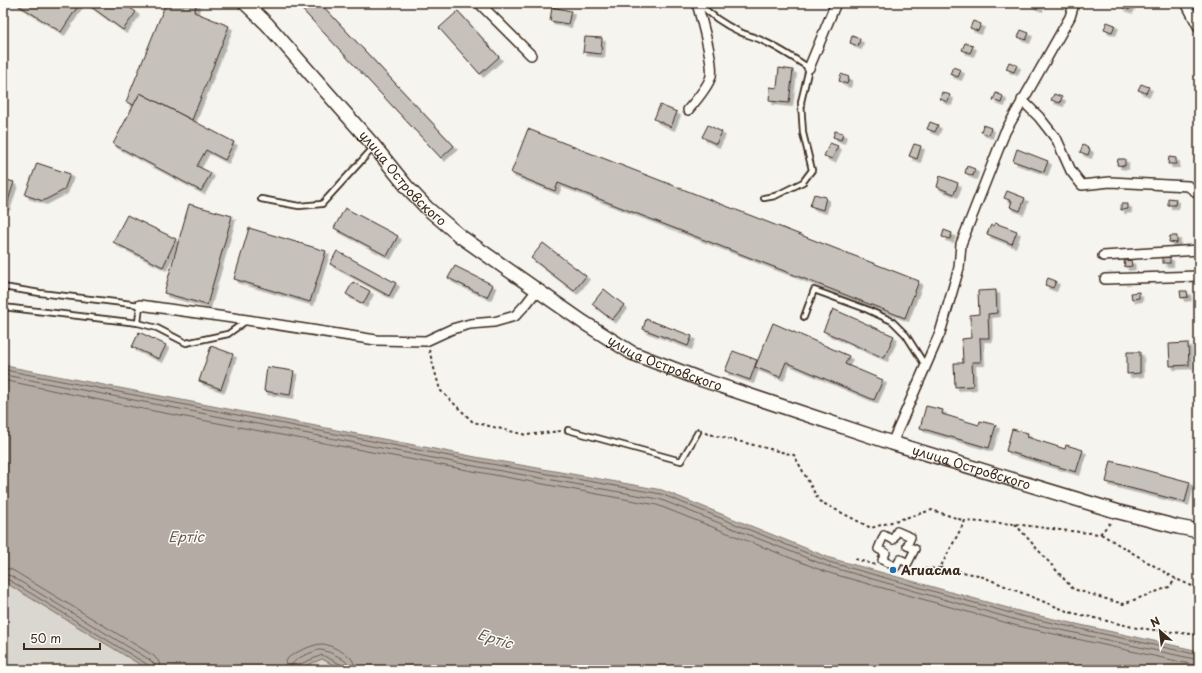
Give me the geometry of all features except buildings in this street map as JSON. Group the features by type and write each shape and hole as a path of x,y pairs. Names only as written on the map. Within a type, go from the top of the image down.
{"main road":[{"name":"улица Островского","path":"245,3 267,24 374,146 407,187 427,208 460,236 583,322 632,353 700,379 892,443 1119,512 1199,531"}],"street":[{"path":"479,3 531,55"},
{"path":"688,110 699,97 711,77 710,59 698,3"},
{"path":"809,68 836,3"},
{"path":"892,443 940,333 959,268 960,244 1005,132 1070,17 1073,3"},
{"path":"1186,3 1199,28"},
{"path":"1022,100 1057,140 1071,171 1082,185 1110,182 1188,186 1199,194"},
{"path":"1103,256 1199,250"},
{"path":"1105,279 1199,276"},
{"path":"140,305 376,340 426,341 452,329 470,324 494,322 515,316 537,290"},
{"path":"898,531 911,537 907,546 915,549 908,563 900,559 896,567 882,560 886,553 878,548 884,535 893,540 898,531"}],"lane":[{"path":"698,3 706,11 721,21 739,31 788,53 809,68 801,102 803,133 812,170 803,182 775,196 764,198"},
{"path":"262,199 299,206 322,204 374,146"},
{"path":"3,287 140,305 138,323"},
{"path":"804,316 814,290 866,309 892,321 906,335 925,365"},
{"path":"3,307 138,323 157,328 186,343 228,334 247,320"},
{"path":"568,430 680,460 698,432"}],"path":[{"path":"426,341 440,390 473,422 526,435 568,430"},
{"path":"698,432 794,455 819,501 871,528 932,510 965,522 1015,524 1100,534 1176,579 1199,589"},
{"path":"1100,534 1119,512"},
{"path":"940,568 965,522"},
{"path":"1015,524 1073,589 1123,604 1169,587 1176,579"},
{"path":"855,559 882,566"},
{"path":"912,570 940,568 978,575 1069,612 1137,628 1199,635"}],"shaded area":[{"path":"3,583 6,583 149,670 3,670"},
{"path":"322,659 343,670 296,670"}],"water":[{"name":"Ертіс","path":"3,364 11,367 481,458 662,490 830,558 1022,612 1199,651 1199,670 343,670 322,659 296,670 149,670 6,583 3,583"}],"place":[{"name":"Агиасма","path":"893,570"}]}
